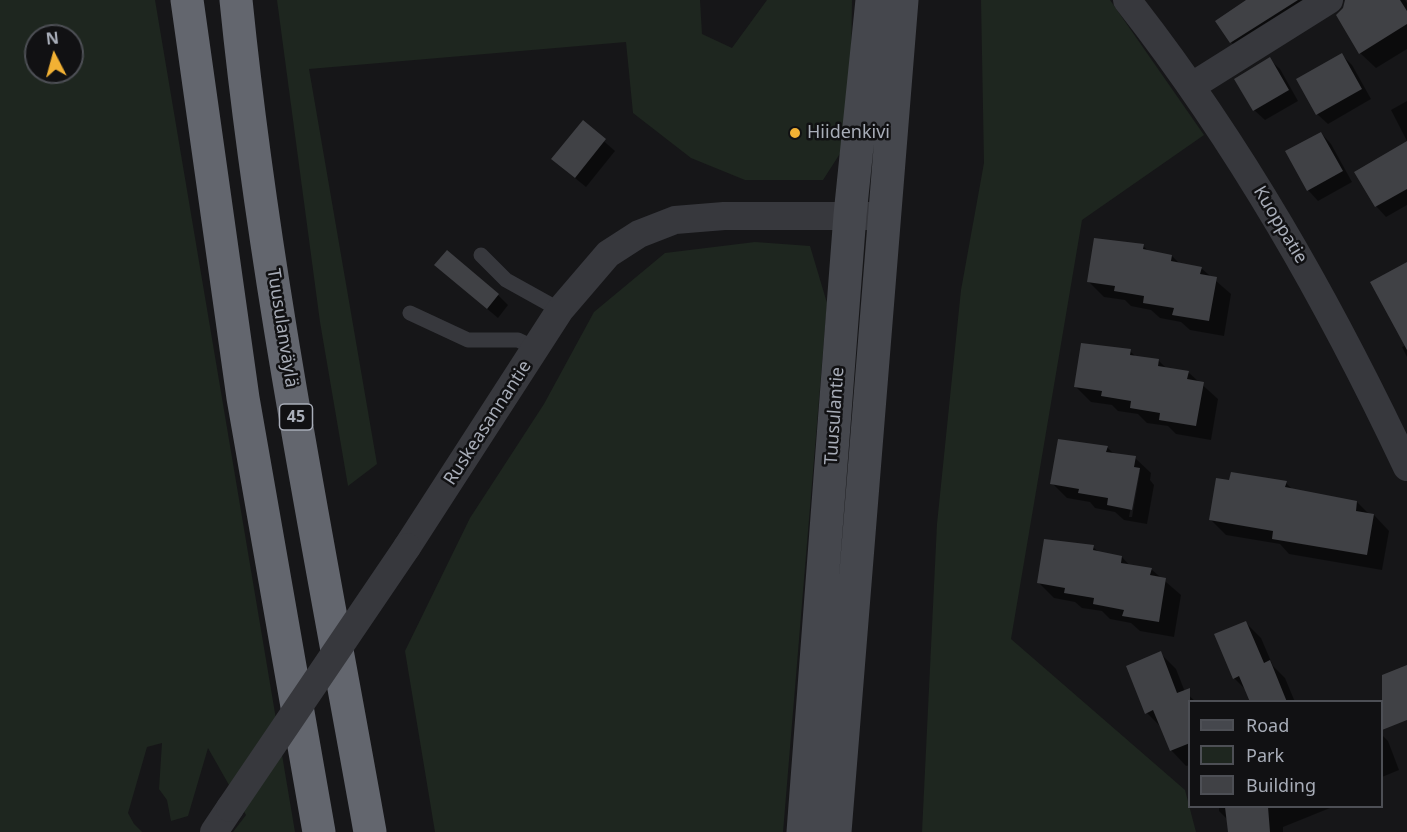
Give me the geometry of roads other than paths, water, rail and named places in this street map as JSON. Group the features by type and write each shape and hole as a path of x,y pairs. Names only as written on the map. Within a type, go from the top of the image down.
{"highway":[{"path":"187,0 243,398 319,832"},
{"name":"Tuusulanväylä","path":"236,0 244,85 292,391 370,832"}],"main road":[{"name":"Tuusulantie","path":"802,832 850,215 872,0"},
{"name":"Tuusulantie","path":"835,832 902,0"}],"street":[{"name":"Kuoppatie","path":"1126,0 1192,86 1247,170 1312,279 1377,400 1405,458"},
{"path":"1192,86 1329,0"},
{"name":"Ruskeasannantie","path":"214,832 407,547 537,349 560,310 608,254 639,234 675,220 724,216 884,216"}],"lane":[{"path":"481,255 506,280 560,310"},
{"path":"410,313 468,340 518,340 537,349"}],"place":[{"name":"Hiidenkivi","path":"795,133"}]}
